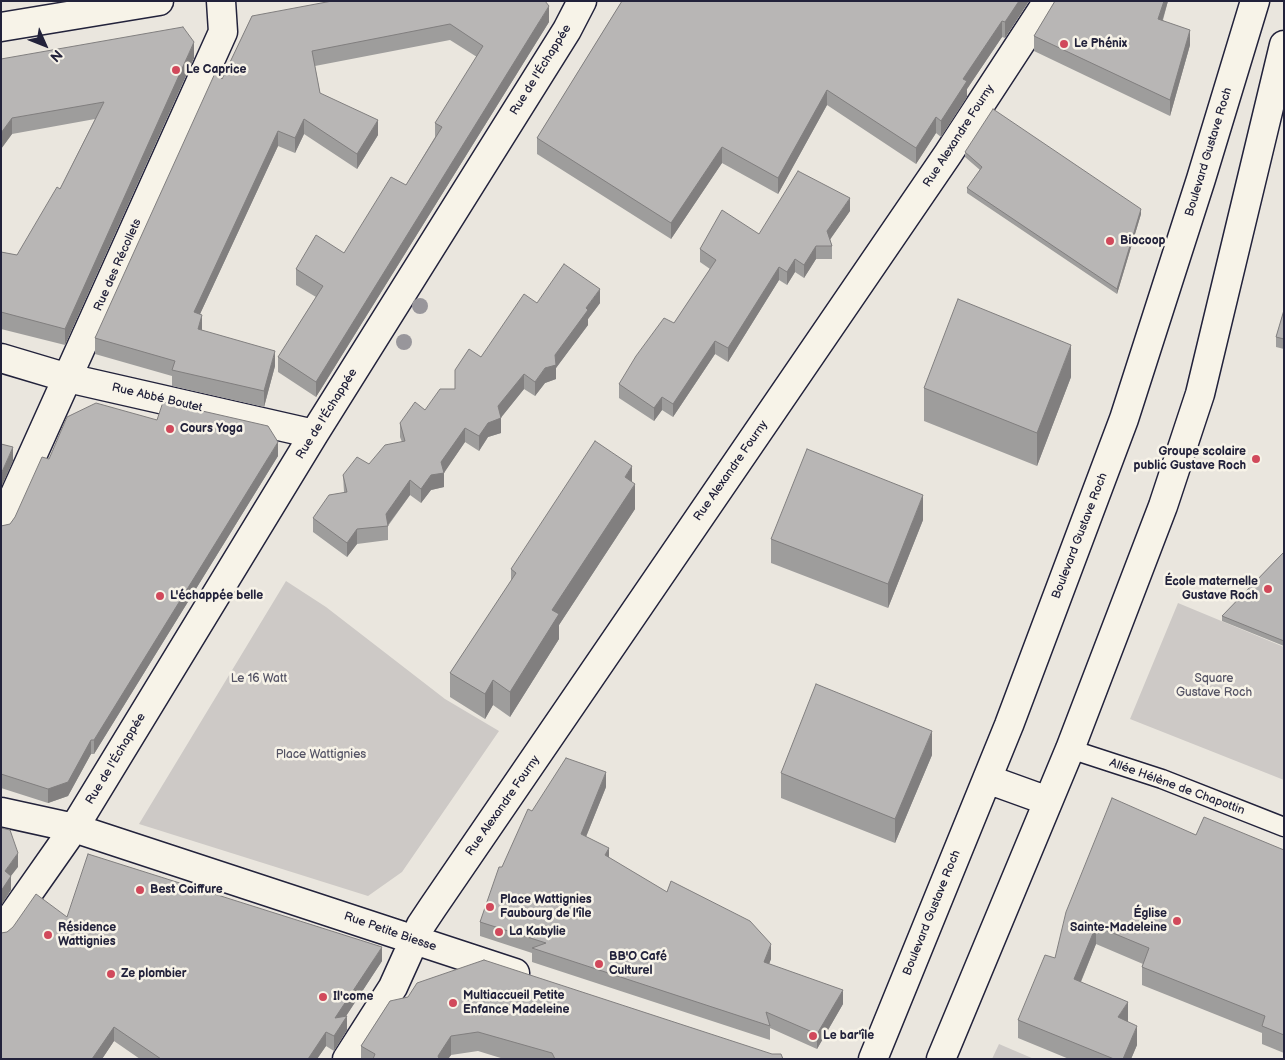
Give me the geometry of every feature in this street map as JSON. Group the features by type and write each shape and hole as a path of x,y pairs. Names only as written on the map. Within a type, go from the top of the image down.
{"street":[{"name":"Rue des Récollets","path":"1,525 223,32 221,1"},
{"name":"Rue de l'Échappée","path":"1,932 74,828 314,434 567,30 582,1"},
{"name":"Rue Alexandre Fourny","path":"347,1059 393,987 421,925 943,162 1048,1"},
{"name":"Boulevard Gustave Roch","path":"873,1059 987,779 1124,419 1201,179 1255,1"},
{"path":"1,27 150,2"},
{"path":"941,1059 1070,749 1163,506 1200,394 1284,45"},
{"name":"Rue Abbé Boutet","path":"1,358 68,378 314,434"},
{"path":"987,779 1048,801"},
{"name":"Rue Petite Biesse","path":"1,812 74,828 540,981"}],"lane":[{"name":"Allée Hélène de Chapottin","path":"1070,749 1162,780 1284,827"}],"green space":[{"name":"Place Wattignies","path":"286,581 326,607 445,699 499,731 402,872 368,896 139,824"},
{"name":"Square Gustave Roch","path":"1178,603 1284,647 1284,780 1130,719"},
{"path":"999,1044 1034,1059 992,1059"}],"building":[{"path":"332,1 545,1 549,6 316,382 278,357 323,286 296,269 316,235 344,253 391,177 406,185 442,127 435,123 483,46 450,24 312,51 320,93 378,120 357,154 304,119 295,138 278,131 194,312 202,315 198,329 275,351 264,391 172,370 175,361 95,338 216,71 222,79 252,16"},
{"path":"622,1 1019,1 1005,22 1002,21 963,79 967,81 941,121 936,117 916,148 827,90 778,178 722,147 671,223 537,138"},
{"path":"1055,1 1164,1 1158,19 1190,30 1170,100 1034,36"},
{"path":"183,27 194,42 65,329 1,312 1,252 17,255 57,187 60,189 104,102 12,118 1,133 1,59"},
{"path":"993,109 1141,209 1117,289 967,188 982,167 965,152"},
{"path":"798,171 850,198 827,231 832,246 816,246 804,265 795,259 787,272 779,267 728,348 715,341 673,404 662,397 654,408 619,384 636,356 664,318 674,323 716,260 700,249 722,210 759,234"},
{"path":"564,264 600,289 586,308 588,310 555,355 556,365 545,368 535,382 524,374 498,406 501,418 488,423 479,436 465,428 441,462 444,473 431,475 421,489 410,480 386,514 388,526 357,529 347,543 313,518 329,495 347,492 343,475 357,457 369,464 385,445 405,441 400,423 415,402 425,410 440,389 455,389 455,370 469,349 481,357 524,294 537,303"},
{"path":"958,299 1071,345 1037,433 924,388"},
{"path":"1284,310 1284,339 1276,337"},
{"path":"163,402 268,426 278,442 94,740 91,740 68,782 48,789 1,774 1,526 10,524 15,517 42,457 49,459 67,417 96,403 157,420"},
{"path":"595,441 632,466 625,477 635,484 552,610 559,614 510,692 493,680 485,694 450,673 516,573 511,569"},
{"path":"1,444 13,447 1,474"},
{"path":"807,449 923,495 888,584 771,539"},
{"name":"École maternelle Gustave Roch","path":"1284,552 1284,641 1222,616"},
{"path":"816,684 932,731 895,819 781,773"},
{"path":"566,758 606,772 581,834 609,848 605,855 667,892 671,881 750,921 771,944 764,962 843,990 817,1034 766,1012 770,1026 532,948 546,943 480,922 499,867 502,867 528,809 532,811"},
{"name":"Église Sainte-Madeleine","path":"1112,798 1196,835 1204,817 1284,850 1284,1035 1262,1026 1265,1016 1142,967 1149,948 1096,926 1074,979 1128,1002 1118,1017 1137,1026 1123,1059 1114,1059 1018,1020 1045,955 1055,958 1066,912"},
{"path":"1,828 10,830 18,853 5,871 11,876 1,891"},
{"path":"88,854 382,947 335,1018 347,1016 334,1036 326,1032 308,1059 161,1059 114,1027 92,1059 1,1059 1,933 7,932 13,927 36,894 67,917"},
{"path":"484,960 772,1054 781,1054 783,1059 555,1059 552,1053 478,1032 451,1036 438,1056 439,1059 373,1059 375,1054 361,1046 390,1001 408,997 417,983"}],"place":[{"name":"Le Phénix","path":"1064,44"},
{"name":"Le Caprice","path":"176,70"},
{"name":"Biocoop","path":"1110,241"},
{"name":"Cours Yoga","path":"170,429"},
{"name":"Groupe scolaire public Gustave Roch","path":"1256,459"},
{"name":"École maternelle Gustave Roch","path":"1268,589"},
{"name":"L'échappée belle","path":"160,596"},
{"name":"Best Coiffure","path":"140,890"},
{"name":"Place Wattignies Faubourg de l'île","path":"490,907"},
{"name":"Église Sainte-Madeleine","path":"1177,921"},
{"name":"La Kabylie","path":"499,932"},
{"name":"Résidence Wattignies","path":"48,935"},
{"name":"BB'O Café Culturel","path":"599,964"},
{"name":"Ze plombier","path":"111,974"},
{"name":"Il'come","path":"323,997"},
{"name":"Multiaccueil Petite Enfance Madeleine","path":"453,1003"},
{"name":"Le bar'île","path":"813,1036"}],"park label":[{"name":"Le 16 Watt","path":"259,679"}]}
